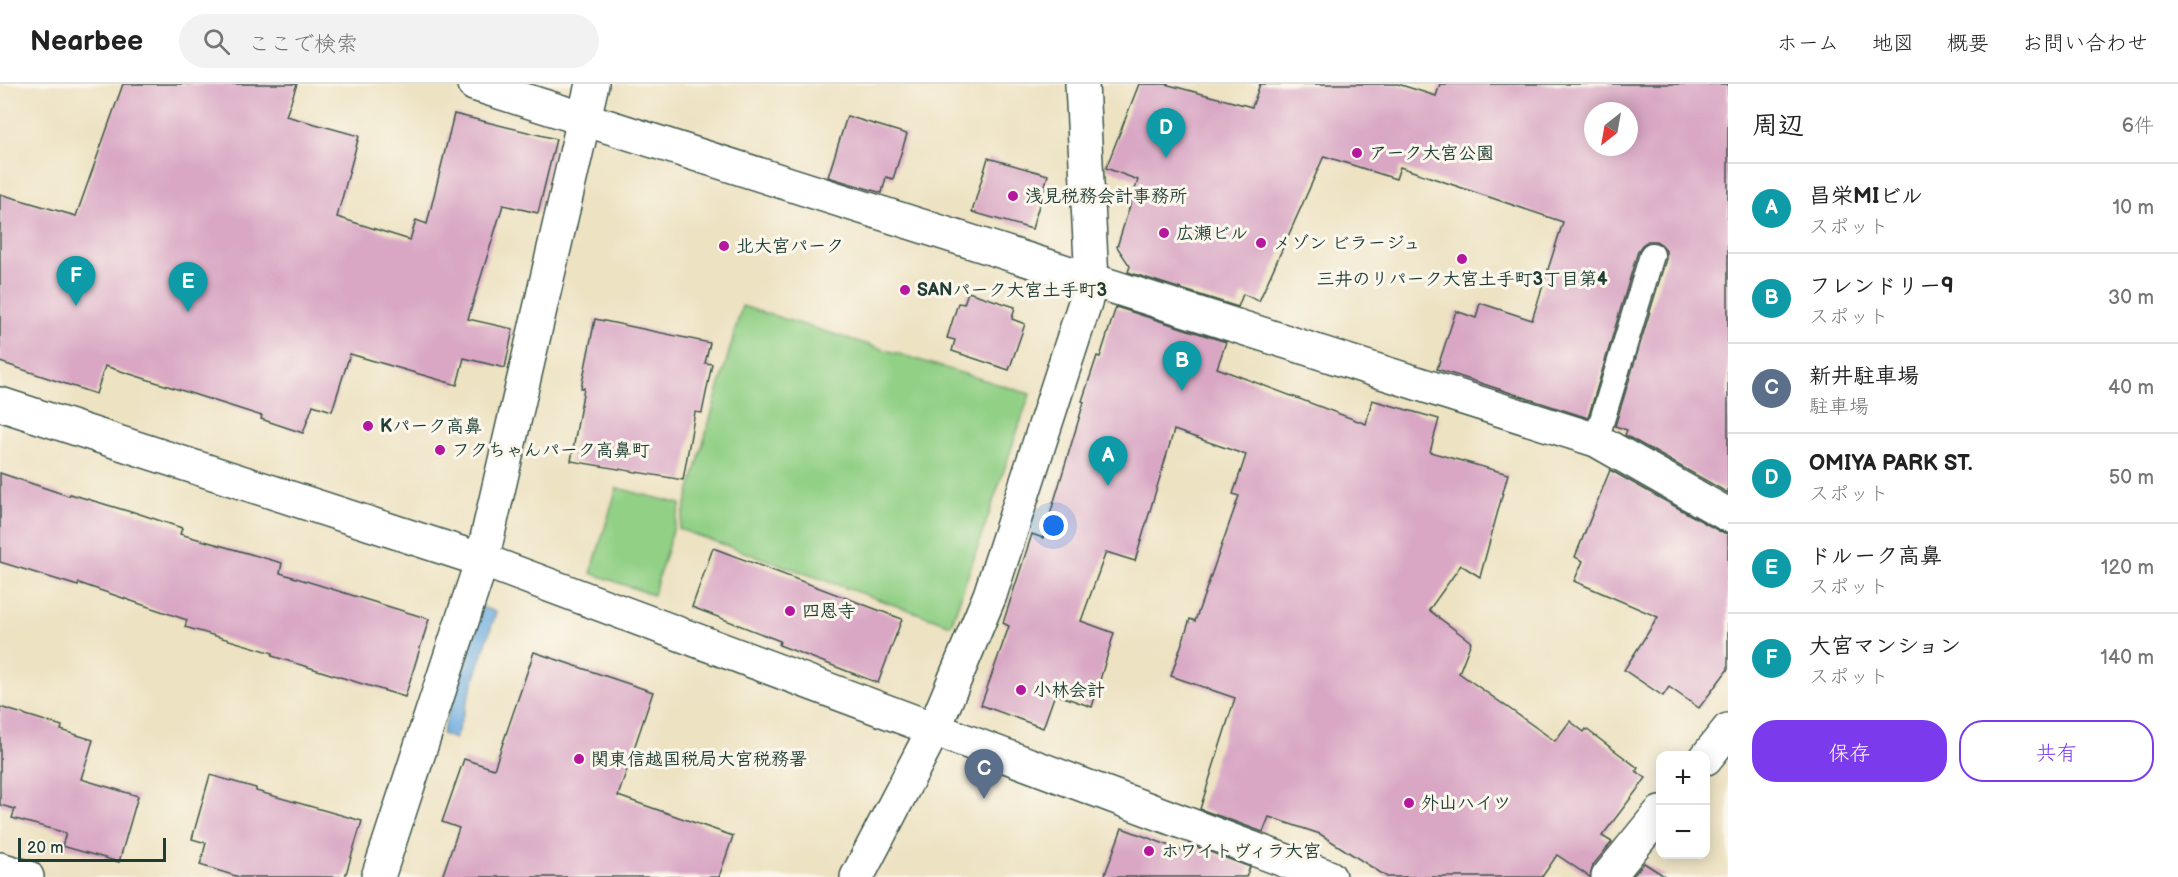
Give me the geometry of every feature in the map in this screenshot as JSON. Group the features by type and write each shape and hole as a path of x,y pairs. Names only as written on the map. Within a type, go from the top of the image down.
{"street":[{"path":"474,84 1596,440 1728,515"},
{"path":"378,877 482,560 592,84"},
{"path":"856,877 934,729 990,595 1092,281 1082,84"},
{"path":"0,404 482,560 1329,877"},
{"path":"1710,753 1728,730"},
{"path":"1608,877 1656,818"},
{"path":"0,869 27,877"}],"lane":[{"path":"1596,440 1652,255"}],"green space":[{"path":"742,306 1030,394 951,625 679,529"},
{"path":"617,488 681,504 653,595 591,573"}],"water":[{"path":"482,607 496,612 455,739 442,734"}],"building":[{"path":"123,84 297,84 286,116 359,136 337,217 410,240 416,220 427,224 454,114 556,139 538,213 503,205 468,319 513,329 505,368 464,358 457,385 350,354 332,411 313,405 303,433 261,419 262,416 105,366 96,394 0,362 0,194 76,216"},
{"path":"1139,84 1165,84 1252,107 1260,84 1398,84 1436,96 1440,84 1728,84 1728,493 1625,435 1627,430 1615,426 1666,259 1666,251 1656,241 1648,241 1638,251 1588,418 1437,369 1456,311 1476,318 1480,303 1532,320 1563,222 1400,167 1396,179 1324,156 1259,301 1243,294 1238,307 1128,272 1130,266 1117,247 1138,180 1106,168"},
{"path":"847,116 907,134 893,179 886,177 882,193 828,177"},
{"path":"988,158 1048,175 1032,229 972,212"},
{"path":"968,292 1015,307 1012,319 1025,324 1009,370 952,351 955,340 947,338 958,303 964,304"},
{"path":"1116,307 1226,342 1217,368 1366,424 1372,400 1439,419 1430,452 1508,474 1480,577 1461,565 1429,610 1471,642 1459,673 1555,741 1570,721 1584,732 1586,729 1638,768 1636,771 1646,778 1602,836 1612,842 1593,865 1590,877 1557,855 1542,877 1387,877 1320,834 1269,817 1263,832 1200,809 1235,698 1171,676 1190,619 1195,621 1239,496 1233,494 1246,455 1174,430 1135,561 1106,552 1081,621 1114,633 1092,707 1055,694 1043,728 981,705 1009,626 1003,623 1032,534 1043,538 1084,402 1082,401 1097,356 1100,357"},
{"path":"595,319 710,343 705,363 712,364 702,413 695,412 683,480 571,461 584,388 581,388"},
{"path":"1610,470 1728,534 1728,669 1699,708 1669,687 1663,696 1624,670 1658,617 1574,581 1583,561 1575,557"},
{"path":"0,473 69,496 70,494 131,511 182,528 180,534 282,563 280,573 429,619 405,697 272,656 273,653 185,627 187,620 79,583 78,586 0,562"},
{"name":"四恩寺","path":"713,548 902,619 878,683 779,645 780,641 692,607"},
{"name":"関東信越国税局大宮税務署","path":"534,652 653,692 618,796 733,836 719,877 442,877 459,828 442,822 464,759 494,769"},
{"path":"0,707 62,726 61,730 93,740 81,779 138,796 119,862 62,846 66,833 12,818 15,809 0,805"},
{"path":"210,775 256,788 256,791 362,821 345,877 239,877 200,865 206,843 192,839"},
{"name":"ホワイトヴィラ大宮","path":"1122,828 1186,852 1189,844 1250,867 1246,877 1104,877"},
{"path":"1644,863 1666,877 1632,877"}],"place":[{"name":"アーク大宮公園","path":"1357,153"},
{"name":"OMIYA PARK ST.","path":"1166,158"},
{"name":"浅見税務会計事務所","path":"1013,196"},
{"name":"広瀬ビル","path":"1164,233"},
{"name":"メゾン ビラージュ","path":"1261,243"},
{"name":"北大宮パーク","path":"724,246"},
{"name":"三井のリパーク大宮土手町3丁目第4","path":"1462,259"},
{"name":"SANパーク大宮土手町3","path":"905,290"},
{"name":"大宮マンション","path":"76,306"},
{"name":"ドルーク高鼻","path":"188,312"},
{"name":"フレンドリー9","path":"1182,391"},
{"name":"Kパーク高鼻","path":"368,426"},
{"name":"フクちゃんパーク高鼻町","path":"440,450"},
{"name":"昌栄MIビル","path":"1108,486"},
{"name":"四恩寺","path":"790,611"},
{"name":"小林会計","path":"1021,690"},
{"name":"関東信越国税局大宮税務署","path":"579,759"},
{"name":"新井駐車場","path":"984,799"},
{"name":"外山ハイツ","path":"1409,803"},
{"name":"ホワイトヴィラ大宮","path":"1149,851"}]}
